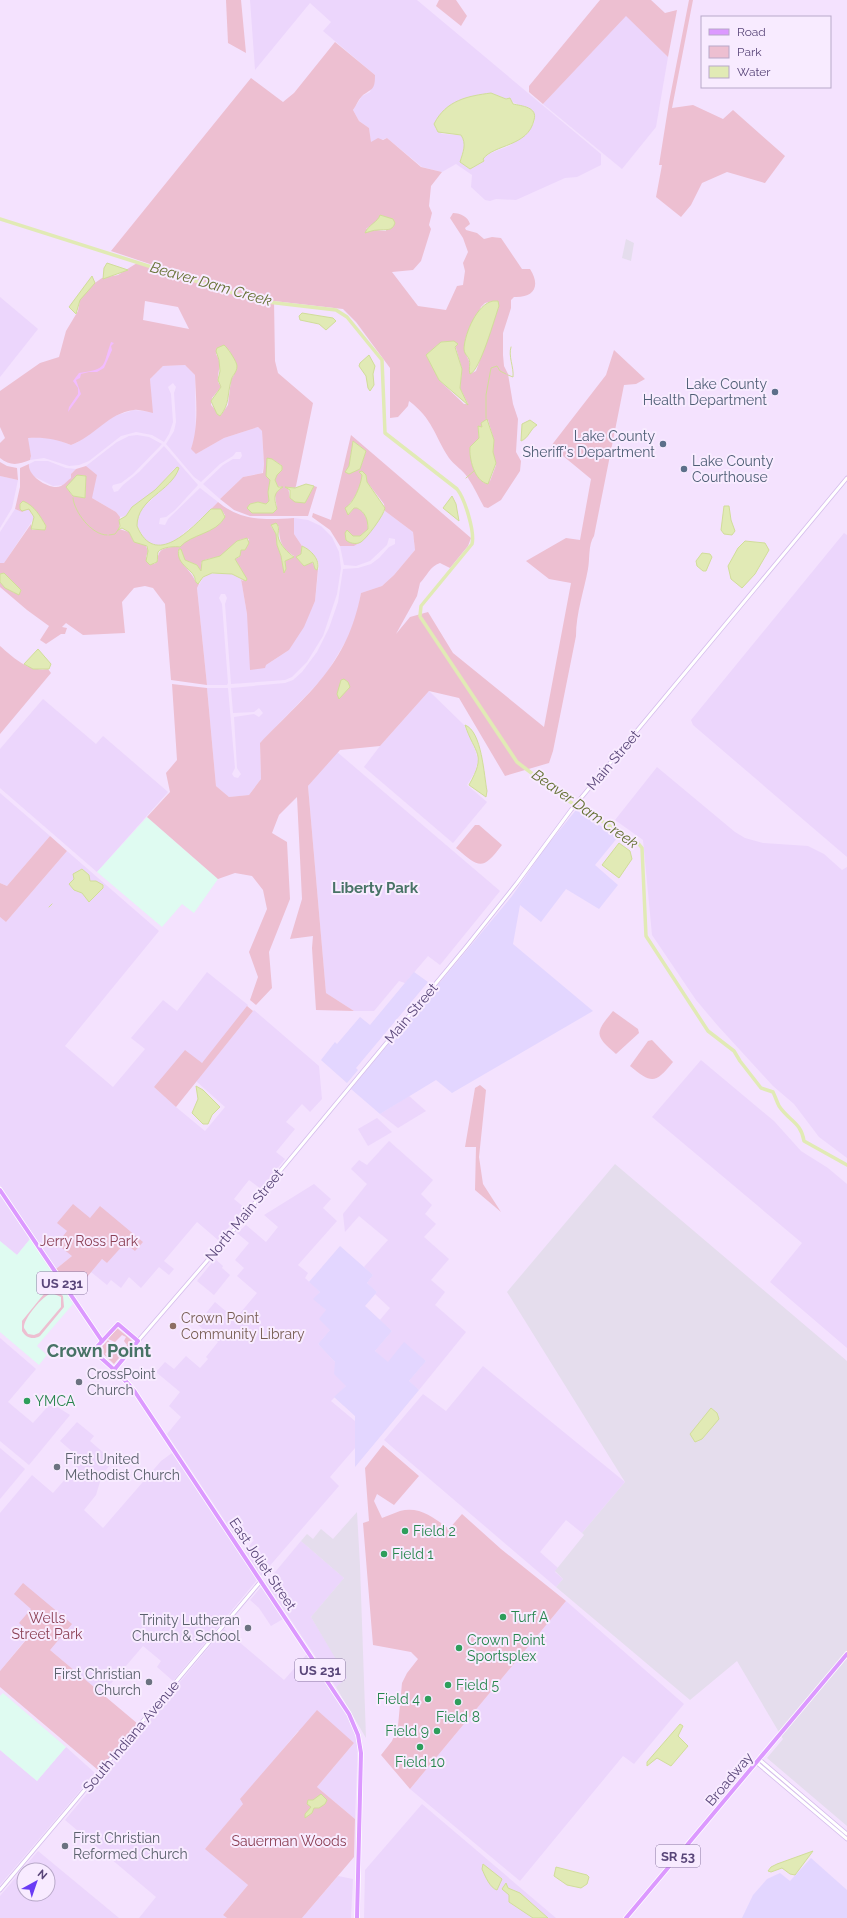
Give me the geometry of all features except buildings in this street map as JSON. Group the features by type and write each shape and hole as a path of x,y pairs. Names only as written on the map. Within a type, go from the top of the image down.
{"main road":[{"name":"Main Street","path":"349,1088 517,883 578,801 847,478"},
{"name":"North Main Street","path":"138,1341 238,1225 257,1198 349,1088"},
{"name":"US 231","path":"0,1190 102,1341"},
{"name":"US 231","path":"114,1370 94,1351 116,1324 138,1341"},
{"path":"114,1370 138,1341"},
{"name":"East Joliet Street","path":"114,1370 135,1392 349,1714 358,1735 361,1753 357,1918"},
{"name":"South Indiana Avenue","path":"0,1890 261,1581"},
{"name":"Broadway","path":"626,1918 847,1654"},
{"path":"758,1761 847,1834"},
{"path":"758,1761 847,1839"}],"shaded area":[{"path":"250,0 417,0 601,154 601,165 577,177 565,178 516,200 496,199 490,201 485,200 471,187 472,175 456,164 442,172 422,167 387,138 371,143 369,128 359,121 353,110 362,96 370,92 375,75 323,31 331,22 310,3 255,70","holes":["499,96 519,105 535,116 534,123 529,131 509,146 491,153 483,159 484,161 470,169 460,162 465,140 461,135 442,134 435,128"]},
{"path":"626,15 668,57 656,127 622,169 543,104"},
{"path":"626,239 634,243 631,261 622,258"},
{"path":"0,297 38,329 0,377"},
{"path":"185,365 195,375 196,454 224,438 258,427 262,431 264,464 262,473 243,477 220,499 203,484 223,465 233,459 240,459 242,456 241,452 236,452 233,456 220,464 201,482 194,477 166,444 174,431 176,422 174,393 176,387 173,383 168,387 171,394 173,422 169,434 164,442 152,435 136,432 121,436 89,461 79,465 69,466 44,458 30,460 31,456 27,438 42,437 55,439 71,445 78,442 114,416 134,410 152,412 150,379 163,366"},
{"path":"137,435 149,437 162,444 133,474 121,483 113,485 112,487 114,492 118,491 139,472 164,446 198,485 175,510 166,517 160,518 159,524 165,525 168,519 200,488 218,502 195,524 169,545 154,545 146,541 136,524 140,510 169,484 175,468 155,490 132,507 126,516 120,517 116,512 92,498 86,466 117,442 129,436"},
{"path":"35,461 48,461 66,468 76,469 72,473 71,478 63,485 53,486 33,476 28,468 29,464"},
{"path":"0,476 18,480 12,508 0,528"},
{"path":"15,509 22,512 28,509 34,518 4,563 0,563 0,532"},
{"path":"385,511 413,532 415,550 394,575 382,586 361,593 357,615 350,634 325,676 260,743 261,779 249,795 229,797 216,786 207,688 228,688 235,768 232,774 234,777 238,778 241,774 237,768 234,717 254,714 259,717 263,713 259,708 254,712 233,713 231,688 285,683 293,680 302,672 317,652 329,628 338,602 343,569 358,568 371,564 389,547 395,544 395,539 389,538 387,545 370,561 356,566 344,565 340,546 354,546 361,542"},
{"path":"294,518 308,520 321,526 332,537 339,552 341,568 337,594 323,636 307,662 292,677 285,680 231,684 225,604 227,598 225,594 221,594 219,598 222,604 228,683 227,685 207,685 197,588 203,578 209,574 232,574 241,579 247,614 266,665 289,650 315,601 319,564 316,557 302,546 294,534"},
{"path":"844,533 847,535 847,857 693,725 691,720"},
{"path":"429,691 464,725 476,752 478,761 475,772 467,785 487,802 453,843 364,767 380,746"},
{"path":"43,699 96,744 103,736 168,792 97,872 0,788 0,749"},
{"path":"337,752 500,891 440,965 428,956 405,983 399,981 374,1011 354,1011 326,993 308,786"},
{"path":"657,767 735,832 745,838 763,843 808,846 824,854 842,870 847,867 847,1158 819,1137 794,1104 773,1086 718,1026 696,1000 652,935 643,840 615,820"},
{"path":"0,793 50,836 7,886 0,883"},
{"path":"576,810 618,837 595,865 618,885 599,909 566,889 541,922 520,905 513,944 593,1011 452,1093 436,1080 380,1114 351,1089 512,896 545,848"},
{"path":"147,817 218,879 194,913 182,904 162,927 97,872"},
{"path":"67,851 159,931 65,1046 113,1087 145,1049 131,1038 163,1000 177,1011 207,972 248,1005 244,1012 202,1063 154,1087 176,1107 205,1131 225,1107 196,1081 254,1010 319,1066 322,1099 310,1112 302,1104 286,1122 295,1129 276,1152 285,1159 261,1189 249,1180 234,1199 245,1208 218,1240 197,1222 164,1261 174,1269 169,1275 159,1267 141,1288 129,1277 121,1288 111,1280 107,1285 91,1272 102,1259 107,1263 125,1242 101,1206 90,1219 58,1222 67,1231 72,1256 56,1269 0,1185 0,917 6,922"},
{"path":"414,972 428,982 356,1068 358,1070 347,1083 321,1060 335,1042 337,1044 360,1017 370,1025"},
{"path":"701,1060 774,1121 801,1151 828,1168 847,1184 847,1348 770,1282 802,1243 652,1117"},
{"path":"409,1096 426,1111 398,1128 380,1114"},
{"path":"377,1118 392,1132 368,1146 358,1129"},
{"path":"389,1141 433,1180 421,1194 432,1205 425,1214 436,1224 424,1237 449,1259 431,1280 445,1292 435,1305 466,1332 419,1390 409,1381 426,1361 404,1343 388,1363 375,1351 392,1331 380,1320 390,1308 375,1294 377,1292 367,1283 373,1275 364,1267 388,1240 359,1216 345,1232 343,1214 367,1184 351,1169 359,1160 367,1165"},
{"path":"615,1164 847,1361 847,1826 767,1758 783,1739 737,1661 690,1700 556,1587 563,1579 555,1571 584,1535 582,1533 625,1482 507,1292"},
{"path":"314,1184 331,1199 323,1208 337,1221 298,1265 308,1273 305,1278 320,1292 314,1299 326,1310 330,1330 318,1344 335,1362 346,1386 331,1401 355,1421 355,1448 330,1477 339,1486 261,1576 245,1551 254,1540 238,1527 233,1533 167,1434 181,1417 169,1406 180,1392 156,1372 165,1362 174,1369 186,1356 200,1368 208,1359 206,1357 218,1342 197,1324 215,1302 235,1319 257,1293 237,1276 244,1268 235,1260 249,1243 237,1233 246,1225 266,1242 278,1227 264,1215"},
{"path":"0,1194 30,1239 17,1255 0,1241"},
{"path":"30,1239 73,1304 37,1346 47,1355 39,1365 0,1332 0,1241 17,1255"},
{"path":"340,1246 373,1275 367,1283 377,1292 365,1306 392,1331 375,1351 388,1362 404,1342 426,1361 409,1381 419,1390 355,1467 355,1416 334,1397 346,1386 334,1374 335,1362 318,1344 330,1330 319,1319 326,1310 313,1299 320,1292 309,1282"},
{"path":"215,1259 230,1275 214,1295 197,1281"},
{"path":"0,1338 36,1369 8,1402 33,1423 51,1403 70,1415 29,1465 0,1441"},
{"path":"483,1366 625,1482 582,1533 566,1520 540,1552 558,1568 555,1572 563,1579 556,1587 384,1440 423,1394 446,1411"},
{"path":"77,1422 94,1436 90,1441 113,1461 102,1475 96,1495 84,1510 103,1528 161,1461 172,1453 257,1580 173,1681 157,1667 161,1661 143,1646 102,1694 50,1650 31,1609 31,1633 0,1671 0,1513 32,1475 53,1493 82,1460 60,1441"},
{"path":"0,1448 25,1469 0,1499"},
{"path":"357,1512 366,1738 336,1687 347,1678 311,1617 344,1578 301,1541 307,1534 313,1539 321,1529 333,1539"},
{"path":"301,1541 344,1578 311,1617 348,1678 336,1687 266,1583"},
{"path":"261,1587 283,1619 271,1626 259,1608 250,1600"},
{"path":"566,1601 684,1704 634,1764 623,1756 520,1881 410,1789"},
{"path":"224,1629 284,1680 307,1654 348,1715 358,1740 355,1819 317,1787 354,1743 298,1731 243,1804 206,1849 248,1885 223,1915 227,1918 139,1918 156,1897 65,1820"},
{"path":"3,1693 66,1747 37,1781 0,1750 0,1696"},
{"path":"66,1747 95,1773 20,1862 16,1862 16,1866 0,1885 0,1750 37,1781"},
{"path":"422,1804 556,1918 364,1918 365,1870"},
{"path":"38,1851 51,1862 29,1862"},
{"path":"811,1858 847,1890 847,1918 742,1918 753,1895 767,1879 780,1873 790,1881"},
{"path":"56,1866 119,1918 0,1918 0,1896 16,1877 16,1902 56,1902"},
{"path":"338,1876 353,1879 351,1918 302,1918"}],"green space":[{"path":"226,0 241,0 246,53 228,43"},
{"path":"439,0 456,0 467,16 461,26 436,6"},
{"path":"600,0 651,0 665,13 677,10 668,57 626,16 543,104 529,92 529,86"},
{"path":"689,0 693,0 672,108 693,105 723,119 733,110 785,156 765,183 727,172 702,183 691,205 681,217 656,197 662,165 659,165 669,102"},
{"path":"335,42 375,75 374,87 362,96 353,110 359,121 369,128 371,142 378,138 383,140 387,138 421,167 442,172 431,186 429,206 432,213 429,225 431,229 421,261 413,270 392,272 418,306 446,310 457,286 463,285 465,271 463,263 468,252 463,238 450,218 453,213 468,219 470,224 465,228 466,230 477,233 484,239 492,237 501,238 522,269 530,269 535,281 534,290 531,293 521,297 514,297 511,300 511,308 503,333 504,366 508,374 513,404 518,419 516,452 521,461 520,471 501,500 488,508 484,507 466,475 449,458 428,421 409,401 408,406 398,417 390,418 390,368 356,322 343,309 274,301 275,361 278,373 313,403 296,486 295,488 288,487 290,498 305,503 314,486 317,487 308,516 250,516 234,510 220,499 243,477 263,473 264,464 262,431 258,427 224,438 196,454 191,449 194,440 196,422 195,375 185,365 163,366 150,379 153,413 141,410 125,412 109,420 87,437 71,445 50,439 28,438 31,456 30,460 14,464 0,458 0,443 5,438 0,427 0,391 40,363 59,357 66,331 78,311 80,300 89,287 102,278 118,275 137,263 153,268 153,265 111,251 251,78 283,102 294,93","holes":["381,215 387,218 386,231 366,229 378,220","145,301 178,307 189,329 143,320","493,301 497,310 476,371 470,374 469,361 464,350 466,337 481,307 485,303","454,341 462,369 460,388 468,404 464,404 439,380 426,355 441,342","229,350 235,362 228,405 221,415 216,413 217,411 211,405 212,398 221,387 218,381 218,358 216,354","488,420 494,440 493,452 496,465 490,481 484,483 474,467 470,448 479,438 478,427 482,427 481,423","267,459 272,459 281,465 275,480 278,487 281,486 275,494 277,509 273,513 252,513 248,508 250,504 258,502 266,504 269,501 268,494 270,480 266,476"]},
{"path":"614,350 645,379 636,384 624,385 594,536 590,548 588,569 577,619 576,636 553,751 549,763 505,776 459,698 429,691 380,746 340,750 308,786 326,993 354,1011 316,1010 312,948 313,936 290,939 302,899 297,797 279,815 272,833 287,842 290,899 269,952 272,988 256,1005 250,1000 258,977 249,952 267,909 263,890 252,876 235,873 218,879 147,817 170,792 166,773 177,760 172,684 207,688 216,786 229,797 249,795 261,779 260,743 310,692 336,659 355,618 361,593 382,586 394,575 415,550 413,532 385,511 384,504 367,482 366,475 362,471 360,472 362,479 359,488 347,507 349,514 354,508 357,508 367,519 368,529 360,536 353,536 347,530 356,544 361,542 354,546 340,546 330,530 312,517 313,513 331,520 351,435 471,538 468,546 450,568 440,563 437,564 420,583 417,596 396,634 410,617 428,612 453,653 544,727 571,583 549,579 526,561 566,538 580,540 591,479 551,446 606,375","holes":["353,441 366,451 360,469 350,473 345,472 349,466"]},
{"path":"0,462 7,466 17,468 18,480 0,476"},
{"path":"29,464 29,469 36,478 46,484 57,487 61,486 71,478 71,474 76,469 86,466 97,475 92,498 116,512 120,517 119,529 129,532 134,542 145,544 148,551 146,557 154,564 157,562 161,551 165,548 179,547 186,540 218,525 225,515 221,509 211,509 218,502 235,513 253,518 294,518 294,534 302,546 301,554 296,557 304,566 312,562 316,570 318,569 315,601 304,627 289,650 266,665 265,668 250,670 247,614 241,579 243,581 245,576 235,559 239,557 241,550 247,547 249,539 241,539 222,555 203,561 201,563 203,568 201,571 197,565 185,560 181,550 178,551 183,564 199,584 197,588 207,685 171,680 165,604 153,588 145,586 134,588 122,602 125,633 83,635 66,623 62,627 67,628 65,634 61,634 46,644 40,640 49,626 0,587 0,582 14,593 20,589 4,573 0,574 0,563 4,563 31,524 32,530 43,530 46,526 28,504 24,502 23,510 28,508 31,513 28,509 22,512 15,509 20,487 20,468","holes":["79,475 86,476 85,498 72,495 66,487","271,526 279,526 282,543 286,550 294,556 285,561 286,567 284,572 277,545 276,534"]},
{"path":"0,646 22,663 34,668 48,669 51,673 0,734"},
{"path":"475,825 479,825 502,845 490,859 485,863 480,864 470,860 456,848"},
{"path":"50,836 67,851 6,922 0,917 0,883 7,886"},
{"path":"247,1006 253,1011 176,1107 154,1087 185,1050 202,1063"},
{"path":"613,1011 638,1029 639,1033 616,1054 604,1042 600,1034 600,1029"},
{"path":"652,1040 673,1062 662,1074 653,1079 643,1076 630,1066 648,1041"},
{"path":"480,1085 486,1090 479,1157 483,1184 501,1212 475,1190 476,1147 465,1147 475,1088"},
{"name":"Jerry Ross Park","path":"73,1204 90,1218 100,1206 143,1242 135,1251 125,1243 107,1263 102,1259 73,1294 56,1269 72,1256 57,1244 67,1231 57,1223"},
{"path":"52,1284 54,1285 51,1290 58,1291 63,1296 64,1307 40,1336 32,1338 28,1337 22,1331 22,1321","holes":["52,1293 61,1297 61,1307 39,1333 34,1335 28,1334 24,1328 30,1313 48,1295"]},
{"path":"117,1328 133,1342 124,1352 120,1346 122,1345 125,1347 127,1345 124,1341 126,1337 122,1335 115,1342 108,1339"},
{"path":"108,1340 112,1346 105,1354 109,1357 116,1350 123,1353 114,1364 99,1350"},
{"name":"Crown Point Sportsplex","path":"383,1445 419,1476 394,1505 377,1494 374,1501 382,1518 400,1511 414,1510 426,1514 449,1529 462,1514 501,1549 566,1601 410,1789 381,1755 392,1741 398,1726 402,1683 407,1673 418,1659 411,1652 373,1645 363,1523 369,1521 365,1468"},
{"name":"Wells Street Park","path":"23,1583 72,1624 50,1650 138,1724 98,1770 0,1687 0,1671 31,1634 19,1623 31,1609 14,1594"},
{"name":"Sauerman Woods","path":"317,1710 354,1743 317,1787 355,1819 354,1857 302,1918 227,1918 223,1915 248,1885 205,1849 243,1804 240,1799"}],"sand":[{"path":"111,342 114,343 111,346 112,350 104,368 97,372 81,374 80,378 76,380 81,394 68,412 69,407 78,394 78,388 73,381 79,373 95,370 105,362"}],"water":[{"path":"491,93 506,99 510,98 513,104 528,108 534,112 534,120 531,129 525,135 518,140 488,154 483,159 484,161 470,169 460,162 464,145 461,135 438,132 434,124 439,116 451,104 466,98"},
{"path":"380,215 393,219 395,223 394,226 388,230 374,230 365,233 366,230 377,220"},
{"path":"107,263 128,270 103,279 104,268"},
{"path":"92,276 95,283 80,300 76,314 69,307"},
{"path":"498,301 499,306 491,332 478,364 474,371 470,374 470,361 464,350 469,327 477,313 487,303"},
{"path":"302,313 333,318 336,321 326,330 319,324 300,320 299,316"},
{"path":"454,341 458,344 455,347 462,369 460,388 468,405 439,380 426,355 441,342"},
{"path":"224,345 236,361 237,366 230,386 227,403 220,416 217,414 211,401 221,387 218,380 220,371 216,351 217,348"},
{"path":"369,355 375,366 373,374 374,385 370,391 366,376 359,366 360,363"},
{"path":"487,419 494,440 493,452 496,463 488,484 483,482 476,474 473,468 470,452 470,447 479,438 478,426 482,427 481,423"},
{"path":"530,420 537,425 524,440 521,441 522,424"},
{"path":"353,441 366,451 360,469 349,474 345,472 349,466"},
{"path":"267,458 272,459 282,466 282,470 277,475 275,480 278,487 283,487 277,491 275,496 277,509 273,513 252,513 247,508 250,504 258,502 266,504 269,501 268,492 270,480 266,476"},
{"path":"177,467 179,468 175,476 142,508 138,516 137,526 145,538 153,544 163,545 184,535 211,509 221,509 225,517 221,523 210,531 190,539 180,547 169,547 160,550 158,552 157,562 150,565 146,561 148,551 147,546 134,542 129,532 122,528 118,530 120,526 119,520 126,516 132,507 155,490"},
{"path":"362,471 366,475 367,482 385,508 379,521 367,536 361,542 353,543 346,540 345,533 347,530 353,536 360,536 368,529 367,519 362,512 357,508 354,508 348,515 345,508 351,502 356,493 362,475 359,472"},
{"path":"77,475 86,476 85,498 73,496 66,487"},
{"path":"306,484 314,486 305,503 295,502 290,498 290,490 285,487 295,488"},
{"path":"452,496 456,504 459,521 443,508"},
{"path":"23,501 37,512 46,526 45,530 31,529 34,517 29,509 22,511 20,509 20,504"},
{"path":"724,506 729,506 731,520 735,531 732,535 724,534 721,530"},
{"path":"276,523 280,542 294,557 285,561 286,569 284,573 281,556 277,545 276,534 271,525"},
{"path":"247,538 249,543 245,550 241,550 240,556 235,559 247,579 246,581 232,574 212,573 203,577 198,584 195,577 179,558 179,549 181,549 185,560 197,565 201,571 202,561 220,556 237,541"},
{"path":"745,541 765,543 769,550 755,574 742,588 731,579 728,566 738,548"},
{"path":"302,546 309,550 316,559 318,563 317,570 315,569 313,562 304,566 296,557 301,554"},
{"path":"702,553 710,554 712,557 706,571 703,571 697,566 696,561"},
{"path":"4,573 21,590 19,595 5,588 0,582 0,574"},
{"path":"38,649 51,664 49,669 33,669 24,664"},
{"path":"344,679 348,682 350,687 339,699 337,694 341,680"},
{"path":"465,725 471,729 479,745 487,791 486,797 469,785 477,766 478,754"},
{"path":"619,843 630,851 632,859 619,878 602,865"},
{"path":"82,869 89,875 90,881 96,881 103,885 103,888 89,902 82,893 74,890 69,884 74,879 73,874"},
{"path":"196,1086 203,1090 220,1107 212,1115 208,1124 203,1124 192,1113 198,1099"},
{"path":"711,1408 717,1413 719,1419 702,1439 695,1442 690,1434"},
{"path":"680,1724 683,1726 678,1736 688,1746 671,1766 657,1758 647,1766 647,1762"},
{"path":"321,1794 327,1800 325,1804 319,1808 314,1808 312,1813 305,1818 305,1814 311,1807 307,1804 308,1800 313,1800"},
{"path":"813,1851 795,1875 790,1874 782,1868 771,1872 768,1871 771,1867 777,1864"},
{"path":"483,1864 502,1879 497,1890 492,1887 486,1878 482,1869"},
{"path":"556,1867 587,1875 589,1877 587,1884 581,1888 567,1885 554,1876"},
{"path":"506,1883 508,1888 520,1893 548,1918 533,1918 509,1902 509,1895 502,1889"}],"waterway":[{"name":"Beaver Dam Creek","path":"0,219 259,301 336,310 347,317 382,360 385,433 457,489 463,500 471,524 473,539 472,544 421,606 420,616"},
{"path":"508,375 513,377 510,354 511,347"},
{"path":"486,418 486,395 491,368 497,366 500,371 506,374"},
{"path":"466,478 474,471"},
{"path":"73,498 76,509 89,527 101,534 107,535"},
{"path":"109,535 115,534 118,530"},
{"name":"Beaver Dam Creek","path":"421,618 517,762 567,800 638,843 642,848 646,936 708,1031 734,1051 761,1088 773,1092 779,1106 800,1130 804,1141 847,1165"},
{"path":"49,907 52,904"}],"place":[{"name":"Lake County Health Department","path":"775,392"},
{"name":"Lake County Sheriff's Department","path":"663,444"},
{"name":"Lake County Courthouse","path":"684,469"},
{"name":"Crown Point Community Library","path":"173,1326"},
{"name":"CrossPoint Church","path":"79,1382"},
{"name":"YMCA","path":"27,1401"},
{"name":"First United Methodist Church","path":"57,1467"},
{"name":"Field 2","path":"405,1531"},
{"name":"Field 1","path":"384,1554"},
{"name":"Turf A","path":"503,1617"},
{"name":"Trinity Lutheran Church & School","path":"248,1628"},
{"name":"Crown Point Sportsplex","path":"459,1648"},
{"name":"First Christian Church","path":"149,1682"},
{"name":"Field 5","path":"448,1685"},
{"name":"Field 4","path":"428,1699"},
{"name":"Field 8","path":"458,1702"},
{"name":"Field 9","path":"437,1731"},
{"name":"Field 10","path":"420,1747"},
{"name":"First Christian Reformed Church","path":"65,1846"}],"district":[{"name":"Liberty Park","path":"375,888"},
{"name":"Crown Point","path":"99,1350"}]}
